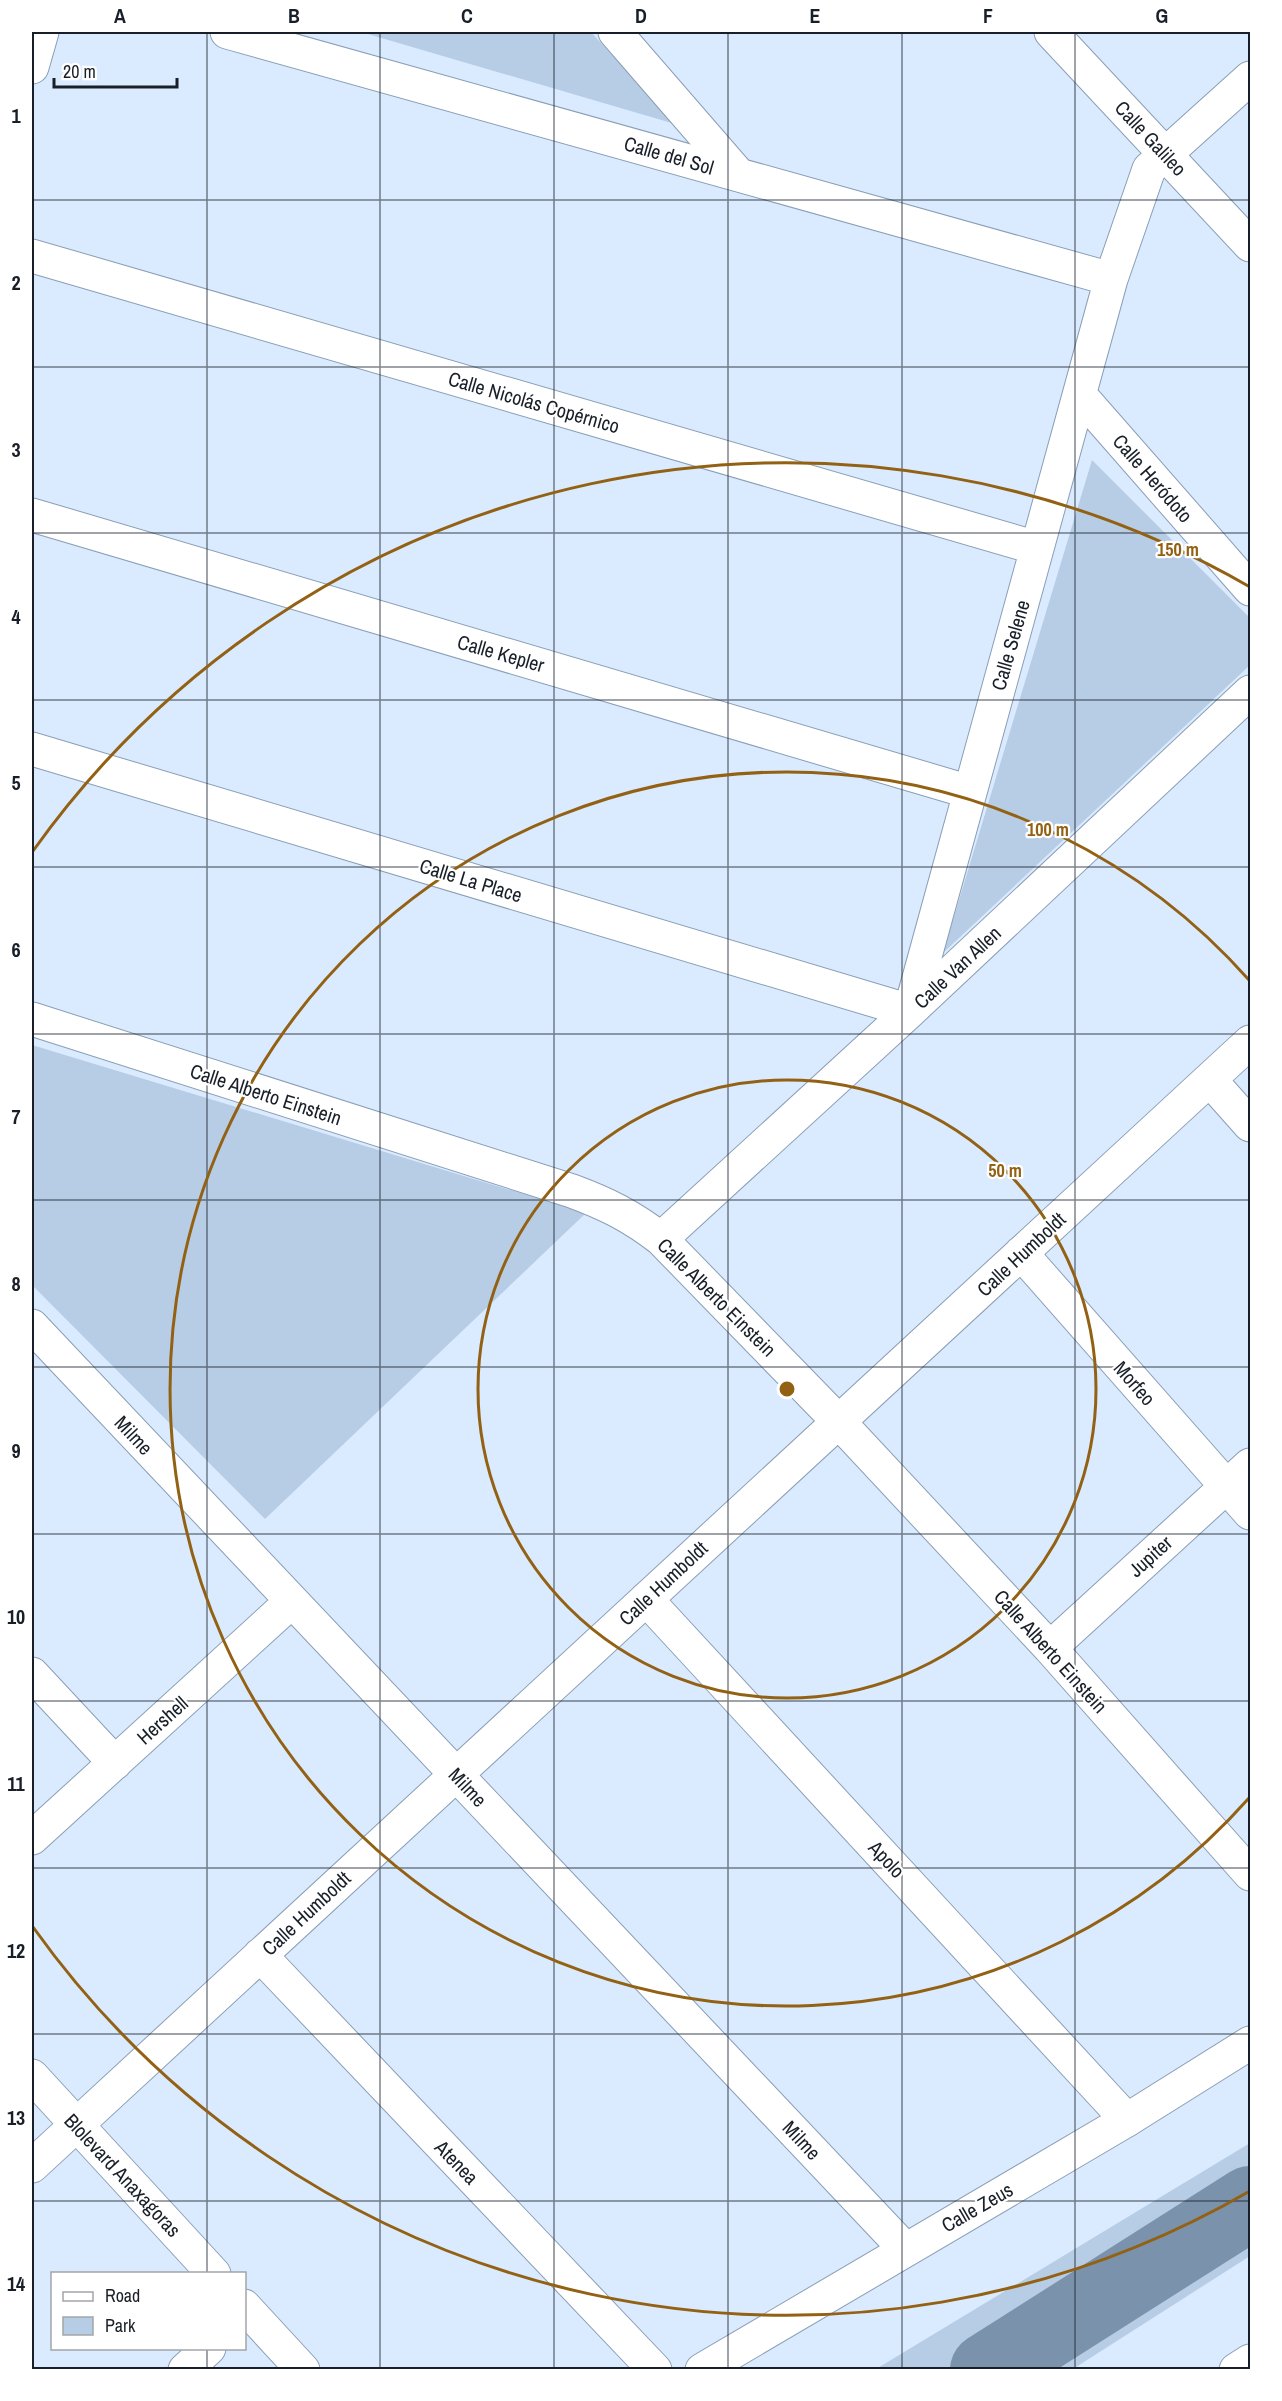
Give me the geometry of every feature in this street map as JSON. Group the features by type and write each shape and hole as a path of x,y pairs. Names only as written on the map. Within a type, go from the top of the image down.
{"street":[{"path":"32,67 42,32"},
{"name":"Calle del Sol","path":"227,32 263,36 739,175 1111,279"},
{"path":"615,32 739,175"},
{"name":"Calle Galileo","path":"1051,32 1251,245"},
{"name":"Calle Selene","path":"910,1011 1111,279 1149,169 1251,78"},
{"name":"Calle Nicolás Copérnico","path":"32,256 1037,548"},
{"name":"Calle Heródoto","path":"1080,395 1251,589"},
{"name":"Calle Kepler","path":"32,515 970,792"},
{"name":"Calle Van Allen","path":"661,1239 910,1011 1251,692"},
{"name":"Calle La Place","path":"32,749 910,1011"},
{"name":"Calle Alberto Einstein","path":"32,1019 572,1191 634,1219 661,1239 839,1422 1050,1648 1251,1874"},
{"name":"Calle Humboldt","path":"32,2166 1251,1042"},
{"path":"1210,1080 1251,1125"},
{"name":"Morfeo","path":"1021,1253 1251,1513"},
{"name":"Milme","path":"32,1326 905,2249"},
{"name":"Jupiter","path":"1050,1648 1251,1465"},
{"name":"Apolo","path":"646,1599 1127,2120"},
{"name":"Hershell","path":"32,1838 292,1601"},
{"path":"32,1674 115,1763"},
{"name":"Atenea","path":"260,1955 655,2370"},
{"name":"Calle Zeus","path":"702,2370 1127,2120 1251,2043"},
{"name":"Blolevard Anaxagoras","path":"32,2076 212,2272"},
{"path":"246,2311 303,2370"},
{"path":"185,2370 207,2350"},
{"path":"1236,2370 1251,2361"}],"green space":[{"path":"361,32 591,32 675,124"},
{"path":"1092,460 1250,618 1250,665 943,953"},
{"path":"32,1045 586,1213 265,1519 32,1285"},
{"path":"1250,2143 1250,2256 1073,2369 876,2369"}],"waterway":[{"path":"987,2370 1250,2203"}]}
